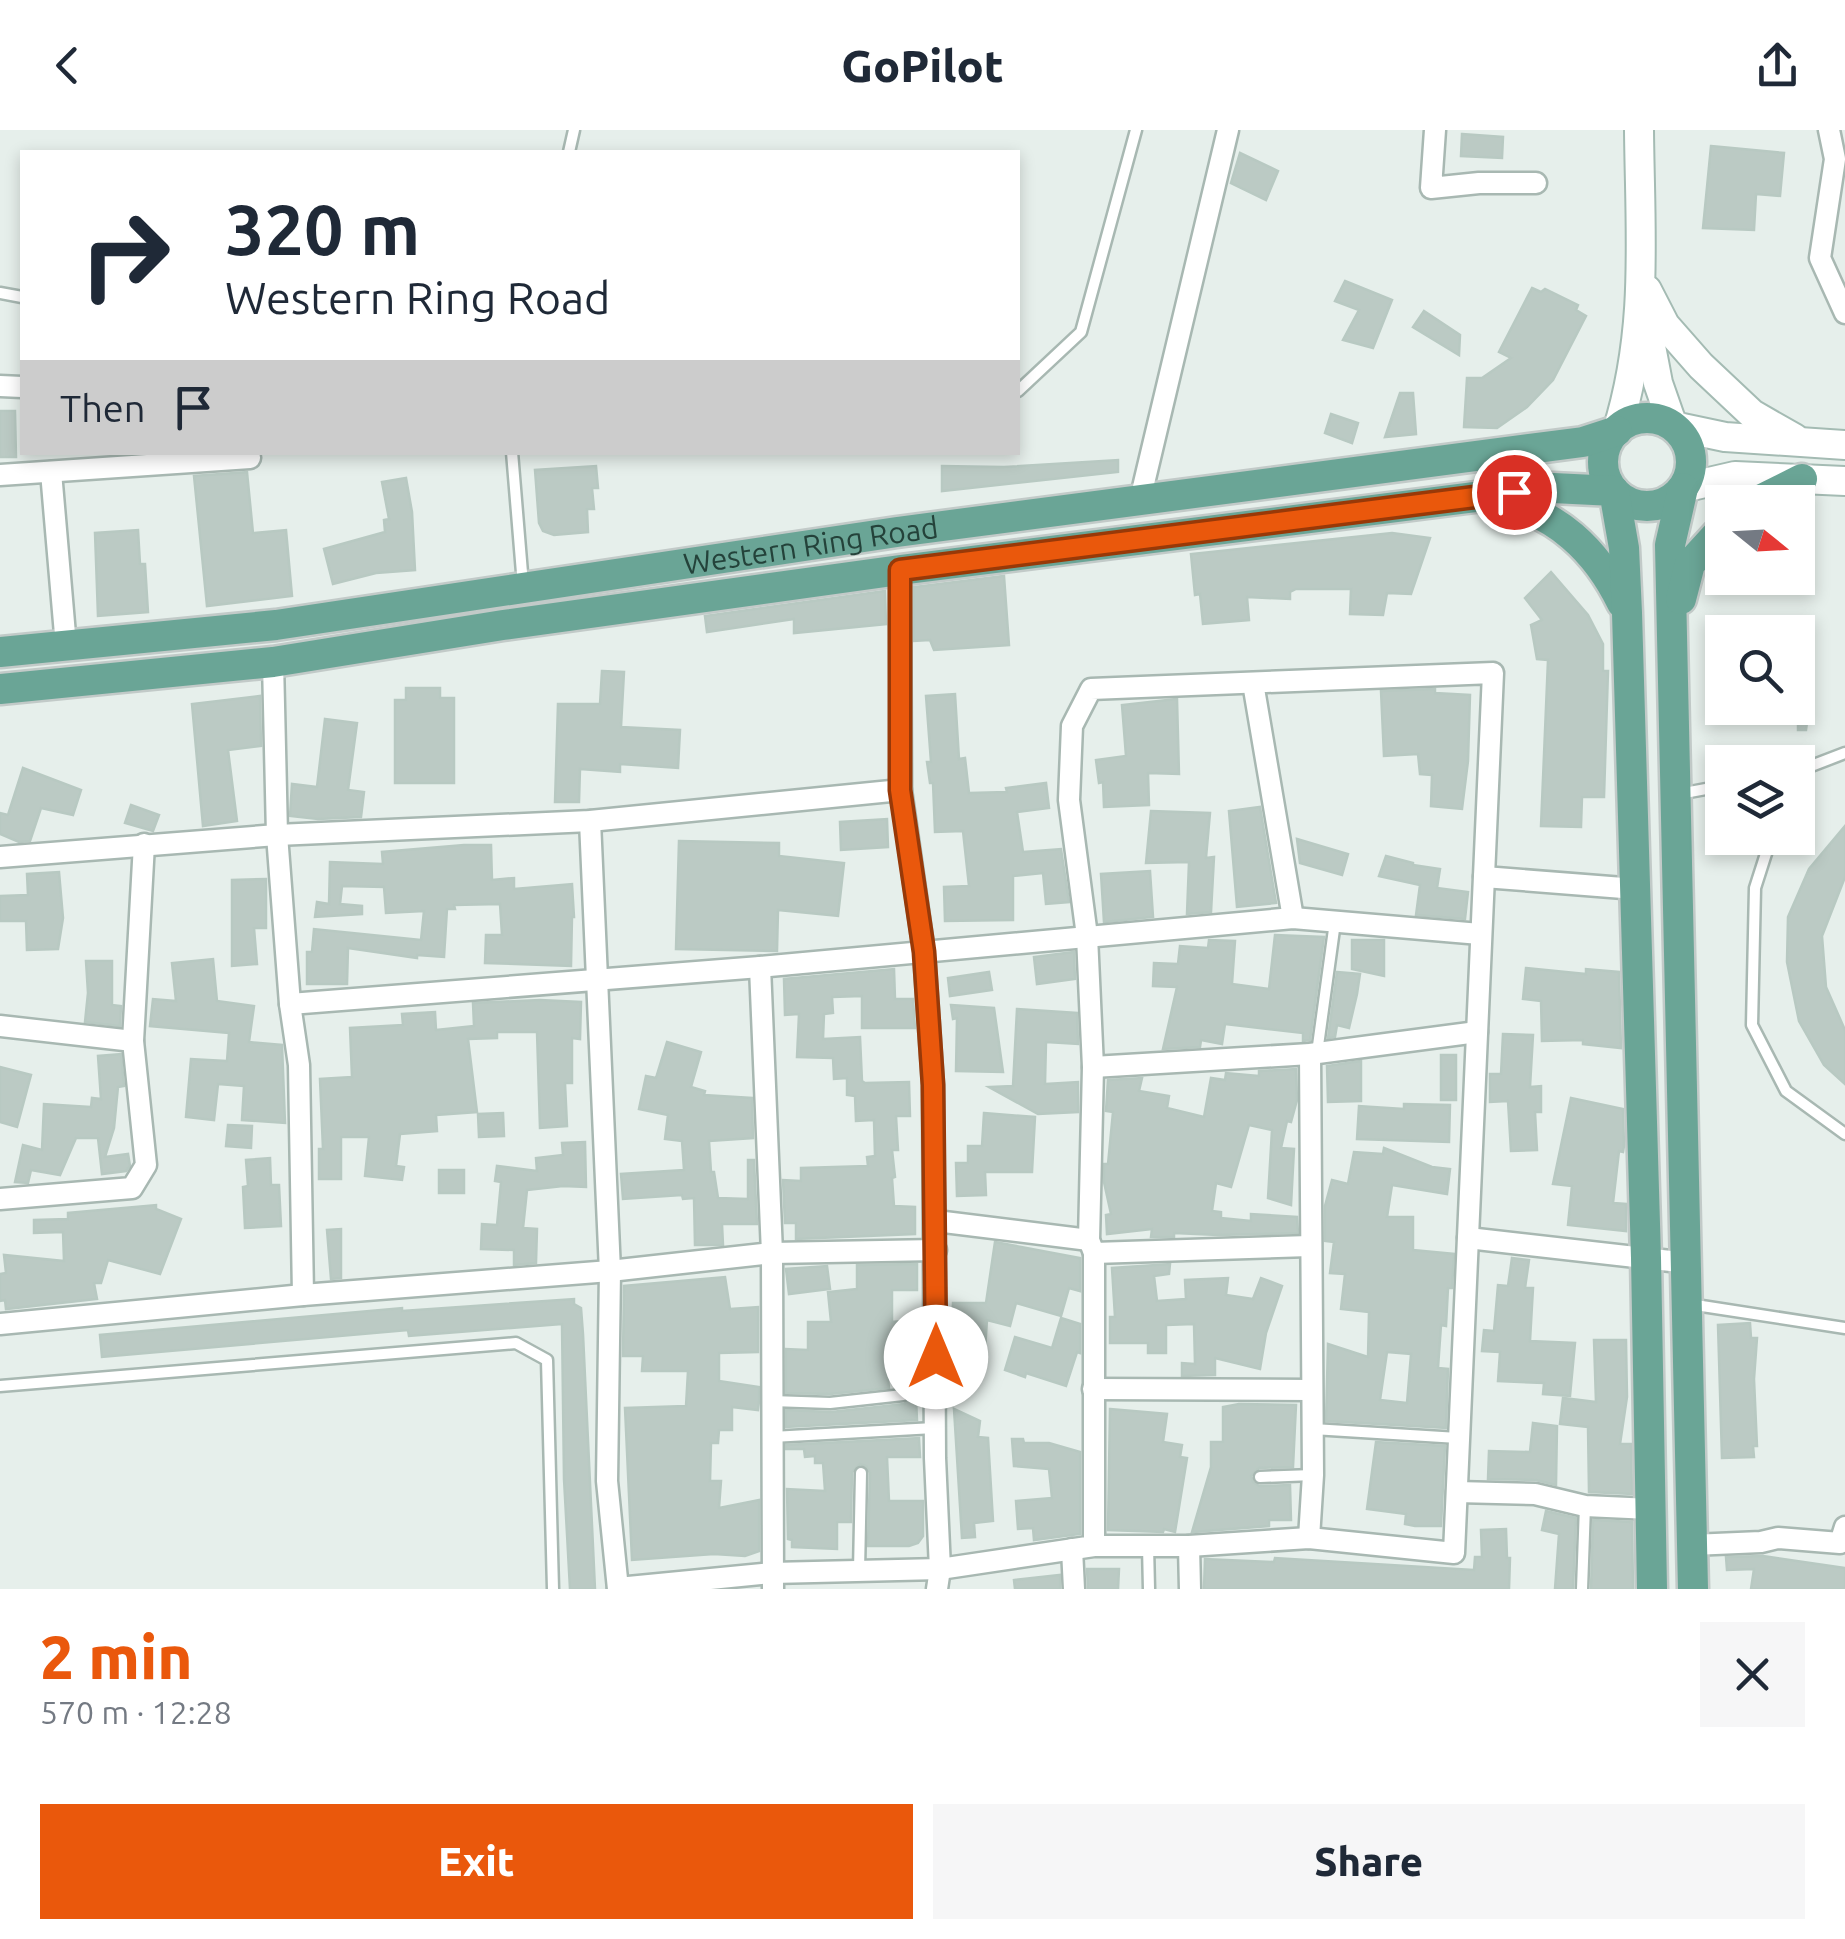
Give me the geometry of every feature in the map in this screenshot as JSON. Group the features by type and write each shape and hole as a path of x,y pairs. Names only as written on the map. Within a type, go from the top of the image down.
{"main road":[{"path":"1617,431 1639,341 1639,130"},
{"path":"1614,491 1636,504 1649,506 1673,498 1689,476 1689,448 1673,426 1658,384 1641,286"},
{"path":"1641,286 1665,325 1701,366 1752,414 1804,443"},
{"path":"1652,1589 1624,548 1614,491 1604,467 1609,441 1617,431 1644,418 1726,437 1845,445"},
{"name":"Western Ring Road","path":"0,652 276,625 897,532 1583,442 1617,431"},
{"path":"1682,488 1734,476 1845,481"},
{"path":"1790,485 1802,479"},
{"name":"Western Ring Road","path":"0,688 272,662 502,625 900,570 1475,497 1553,488 1614,491"},
{"path":"1682,488 1670,545 1692,1589"},
{"path":"1475,497 1515,504 1552,520 1584,544 1609,576 1626,613"},
{"path":"897,532 900,570"},
{"path":"1672,631 1690,564 1705,548"},
{"path":"272,662 276,625"}],"street":[{"path":"1140,500 1228,130"},
{"path":"1435,130 1431,188 1536,183"},
{"path":"1829,130 1835,159 1820,258 1845,314"},
{"path":"0,475 250,458 248,455"},
{"path":"51,472 66,646"},
{"path":"900,570 900,790 924,952 933,1085 938,1579"},
{"path":"272,662 277,835 290,1004 299,1065 303,1295"},
{"path":"590,821 610,1272 607,1481 618,1589 772,1581 859,1571 938,1579 1083,1548 1309,1538 1454,1552 1493,674 1090,689 1072,726 1069,800 1087,936 1092,1066 1093,1390 1083,1548 1074,1589"},
{"path":"1253,683 1293,918"},
{"path":"0,857 277,835 590,821 900,790"},
{"path":"0,1199 132,1188 146,1165 133,1041 144,844"},
{"path":"1484,877 1636,889"},
{"path":"290,1004 760,967 1293,918 1480,934"},
{"path":"760,967 772,1254 772,1581"},
{"path":"0,1026 133,1041"},
{"path":"1092,1066 1313,1053 1477,1032"},
{"path":"1309,1538 1313,1475 1309,1246 1313,1053"},
{"path":"936,1221 1092,1247 1309,1246"},
{"path":"1468,1238 1688,1263"},
{"path":"0,1324 303,1295 610,1272 772,1254 936,1250"},
{"path":"1093,1390 1310,1390"},
{"path":"1457,1492 1536,1494 1585,1506 1651,1509"},
{"path":"1692,1544 1778,1538 1840,1544 1845,1526"},
{"path":"1189,1546 1190,1589"}],"lane":[{"path":"1020,388 1080,332 1136,130"},
{"path":"512,455 523,586"},
{"path":"1815,764 1845,753"},
{"path":"1676,794 1705,789"},
{"path":"1766,855 1755,888 1752,1025 1786,1092 1845,1134"},
{"path":"1313,1053 1336,922"},
{"path":"1688,1304 1845,1328"},
{"path":"0,1386 516,1343 546,1360 553,1589"},
{"path":"772,1401 830,1403 903,1395"},
{"path":"772,1437 935,1428"},
{"path":"1312,1429 1459,1438"},
{"path":"859,1571 860,1472"},
{"path":"1260,1477 1313,1475"},
{"path":"1582,1589 1585,1506"},
{"path":"1148,1546 1149,1589"}],"building":[{"path":"1462,134 1503,137 1502,158 1461,156"},
{"path":"1711,146 1784,153 1780,196 1756,194 1754,230 1703,228"},
{"path":"1240,153 1278,171 1266,200 1231,183"},
{"path":"1345,281 1392,300 1373,348 1343,340 1359,310 1335,301"},
{"path":"1532,288 1541,292 1545,289 1578,305 1576,310 1586,316 1553,380 1527,407 1497,428 1464,427 1467,378 1482,378 1511,358 1499,352"},
{"path":"1424,311 1460,335 1459,355 1413,327"},
{"path":"1400,393 1413,393 1416,434 1385,437"},
{"path":"0,411 15,411 16,457 0,457"},
{"path":"1331,414 1358,423 1352,443 1325,433"},
{"path":"1118,460 1118,472 942,491 942,466 1004,467"},
{"path":"596,466 598,488 592,488 594,509 587,509 588,532 554,535 543,531 535,470"},
{"path":"247,472 253,533 286,530 292,596 207,606 194,476"},
{"path":"406,478 415,570 376,573 333,584 324,549 385,532 384,520 389,519 382,482"},
{"path":"138,530 148,612 98,616 95,533"},
{"path":"1392,533 1430,538 1411,594 1387,593 1383,615 1350,614 1351,589 1296,589 1290,592 1290,599 1247,597 1249,620 1203,624 1191,554"},
{"path":"1551,572 1588,615 1603,644 1603,671 1608,671 1604,797 1582,797 1581,827 1541,826 1548,660 1537,659 1531,625 1542,620 1525,598"},
{"path":"1004,576 1009,645 934,650 930,640 914,641 914,587"},
{"path":"885,591 886,624 794,633 794,619 707,632 705,616"},
{"path":"602,671 624,672 621,727 680,730 678,768 620,764 620,772 580,769 579,802 555,802 558,704 600,704"},
{"path":"406,688 440,688 440,698 454,698 454,783 395,783 395,700 406,700"},
{"path":"1435,689 1435,693 1470,695 1462,809 1431,806 1432,775 1420,774 1418,754 1384,756 1381,691"},
{"path":"955,694 959,759 965,758 969,793 1007,792 1006,788 1046,783 1049,808 1017,812 1023,852 1061,849 1069,902 1046,904 1043,873 1013,876 1013,920 945,921 944,887 969,886 963,831 935,832 933,783 927,762 931,762 926,696"},
{"path":"260,696 261,746 228,750 237,821 203,826 192,704"},
{"path":"1177,699 1179,774 1148,773 1149,805 1104,807 1103,782 1099,783 1096,760 1126,756 1122,705"},
{"path":"325,719 357,723 348,790 364,792 361,817 290,816 292,784 317,787"},
{"path":"23,768 81,790 73,815 41,808 30,841 19,842 0,834 0,813 8,815"},
{"path":"131,805 159,815 153,831 125,823"},
{"path":"1260,807 1276,903 1237,907 1229,811"},
{"path":"1151,811 1210,813 1206,858 1214,857 1211,912 1187,914 1189,862 1146,863"},
{"path":"887,819 888,847 841,850 840,822"},
{"path":"1845,826 1845,877 1822,936 1826,987 1845,1030 1845,1084 1824,1065 1799,1021 1787,962 1788,917 1809,869"},
{"path":"1297,839 1348,854 1342,875 1300,863"},
{"path":"679,841 779,843 779,856 844,863 838,916 778,910 777,951 676,949"},
{"path":"491,845 492,880 514,878 514,889 572,884 571,966 485,963 486,935 502,935 500,904 454,905 455,909 447,909 444,957 417,958 348,948 347,984 307,984 307,952 312,952 314,929 421,940 424,911 386,913 384,887 342,886 340,904 362,906 362,914 315,917 317,902 329,904 330,862 383,864 382,852"},
{"path":"1386,856 1440,869 1437,888 1468,892 1465,919 1416,915 1420,885 1379,876"},
{"path":"1150,871 1153,917 1104,922 1101,874"},
{"path":"59,872 63,918 58,949 27,950 26,921 0,921 0,896 28,895 27,874"},
{"path":"266,879 266,928 254,928 257,964 232,966 232,880"},
{"path":"1275,935 1324,937 1310,1040 1303,1041 1303,1033 1225,1024 1222,1044 1201,1040 1200,1047 1163,1049 1177,987 1153,986 1154,963 1178,964 1180,946 1208,948 1209,940 1235,941 1232,984 1269,989"},
{"path":"1352,940 1384,940 1384,976 1352,969"},
{"path":"1074,952 1075,979 1037,984 1034,957"},
{"path":"213,959 217,1001 254,1006 249,1042 282,1045 285,1123 242,1120 244,1086 218,1084 214,1120 186,1117 191,1059 227,1061 229,1033 150,1026 153,999 176,1001 172,963"},
{"path":"86,961 112,961 112,1005 121,1006 120,1026 85,1022"},
{"path":"1526,968 1586,974 1586,969 1619,972 1621,1048 1583,1044 1583,1040 1542,1041 1541,1001 1523,999"},
{"path":"894,969 895,999 913,999 915,1028 862,1028 862,996 832,997 833,1013 824,1014 823,1039 860,1037 865,1083 909,1082 910,1116 896,1116 898,1150 892,1150 892,1178 894,1206 915,1207 915,1234 796,1239 796,1223 785,1223 783,1180 801,1181 801,1168 868,1166 867,1157 875,1156 874,1120 856,1121 855,1096 847,1095 847,1078 834,1079 833,1058 797,1057 799,1014 785,1015 784,979"},
{"path":"989,972 992,990 950,996 948,978"},
{"path":"1337,972 1360,974 1349,1028 1337,1025 1335,1037 1328,1038"},
{"path":"581,1002 580,1039 572,1038 572,1083 565,1083 567,1126 540,1128 537,1032 497,1032 497,1038 468,1039 477,1112 436,1115 437,1131 400,1134 396,1166 404,1167 402,1180 365,1176 369,1137 341,1137 341,1179 319,1179 319,1149 323,1149 320,1079 352,1077 350,1028 403,1025 402,1014 435,1012 436,1030 474,1026 473,1003"},
{"path":"951,1005 994,1008 1003,1072 956,1071 957,1018 953,1019"},
{"path":"1017,1009 1077,1013 1078,1044 1046,1042 1045,1084 1078,1082 1078,1112 1038,1114 989,1087 1013,1086"},
{"path":"1503,1034 1533,1035 1530,1087 1541,1086 1541,1112 1535,1112 1537,1150 1511,1151 1508,1101 1490,1102 1490,1074 1501,1074"},
{"path":"667,1042 701,1052 691,1087 705,1091 704,1095 752,1098 753,1138 709,1141 718,1198 748,1199 748,1160 754,1160 757,1224 722,1224 723,1245 695,1245 694,1198 683,1199 682,1195 623,1199 621,1174 684,1170 682,1141 665,1139 668,1115 639,1109 646,1076 656,1078"},
{"path":"121,1054 124,1086 118,1087 114,1128 105,1157 128,1154 130,1166 126,1171 102,1174 98,1138 76,1138 60,1175 31,1170 28,1183 15,1182 23,1145 42,1150 44,1104 91,1107 92,1098 101,1099 98,1056"},
{"path":"1441,1055 1456,1055 1456,1100 1441,1100"},
{"path":"1361,1061 1361,1101 1328,1102 1327,1066"},
{"path":"0,1067 31,1075 17,1127 0,1122"},
{"path":"1296,1069 1297,1100 1281,1148 1294,1149 1291,1205 1268,1198 1272,1130 1249,1125 1231,1187 1216,1183 1212,1211 1221,1212 1221,1218 1251,1221 1251,1214 1297,1217 1298,1233 1174,1233 1174,1237 1151,1237 1152,1229 1107,1234 1106,1215 1111,1214 1104,1164 1108,1164 1113,1112 1106,1111 1108,1080 1142,1078 1139,1091 1169,1096 1167,1108 1204,1117 1211,1078 1225,1080 1226,1073 1259,1076 1259,1071"},
{"path":"1571,1098 1623,1109 1624,1146 1623,1152 1619,1151 1613,1203 1626,1204 1626,1231 1568,1225 1572,1186 1553,1184"},
{"path":"1404,1104 1450,1105 1449,1142 1357,1139 1359,1106 1404,1109"},
{"path":"503,1113 504,1136 479,1137 478,1114"},
{"path":"984,1113 1035,1117 1032,1172 985,1172 986,1195 957,1196 956,1163 968,1163 968,1146 982,1146"},
{"path":"228,1125 252,1126 251,1148 226,1146"},
{"path":"585,1142 586,1187 527,1190 523,1228 537,1229 536,1263 514,1265 514,1250 481,1249 482,1224 497,1225 501,1182 495,1181 497,1166 537,1171 536,1158 563,1155 562,1143"},
{"path":"1384,1148 1432,1167 1450,1169 1447,1194 1392,1185 1387,1217 1413,1217 1413,1250 1454,1254 1446,1326 1441,1325 1438,1368 1448,1369 1446,1428 1326,1421 1328,1344 1368,1357 1369,1312 1341,1309 1345,1274 1330,1273 1334,1242 1325,1241 1325,1206 1332,1180 1348,1184 1354,1152 1383,1154","holes":["1387,1352 1411,1354 1407,1403 1380,1400"]},
{"path":"270,1158 271,1185 279,1185 281,1226 245,1228 246,1160"},
{"path":"439,1170 464,1170 464,1193 439,1193"},
{"path":"156,1205 156,1209 181,1219 160,1274 108,1260 101,1283 94,1283 97,1299 6,1309 5,1300 0,1301 0,1274 6,1273 4,1255 64,1261 63,1232 34,1233 34,1220 68,1219 68,1213"},
{"path":"341,1229 341,1278 331,1279 327,1230"},
{"path":"995,1242 1080,1258 1080,1291 1069,1288 1061,1316 1016,1303 1010,1326 987,1320 984,1365 950,1362 953,1303 986,1303"},
{"path":"1512,1258 1529,1260 1525,1288 1533,1288 1530,1341 1575,1343 1570,1396 1543,1394 1544,1383 1498,1381 1500,1352 1482,1351 1484,1330 1494,1331 1498,1285 1508,1286"},
{"path":"917,1264 917,1290 892,1290 892,1322 911,1320 914,1349 885,1352 889,1388 830,1394 786,1393 786,1349 808,1350 808,1322 831,1322 828,1292 857,1289 857,1265"},
{"path":"1170,1264 1169,1274 1154,1276 1157,1301 1186,1299 1185,1280 1228,1278 1226,1295 1253,1299 1261,1278 1282,1286 1266,1333 1260,1369 1215,1358 1215,1375 1182,1376 1182,1363 1195,1364 1194,1324 1166,1325 1166,1353 1148,1353 1148,1343 1110,1343 1110,1317 1115,1317 1112,1268"},
{"path":"827,1266 830,1289 789,1294 786,1269"},
{"path":"725,1277 730,1309 758,1307 758,1352 719,1353 719,1381 759,1387 759,1401 758,1410 732,1407 732,1430 719,1430 718,1443 711,1443 710,1481 721,1481 719,1508 759,1500 759,1551 745,1556 714,1554 632,1560 625,1408 686,1406 688,1371 642,1371 643,1356 623,1356 624,1286"},
{"path":"574,1299 574,1304 581,1308 583,1334 595,1589 570,1589 562,1324 409,1336 408,1330 102,1357 100,1335 402,1308"},
{"path":"1061,1318 1080,1324 1080,1353 1077,1352 1066,1386 1005,1370 1015,1337 1052,1348"},
{"path":"1750,1323 1751,1338 1757,1338 1757,1446 1753,1446 1754,1457 1722,1458 1718,1325"},
{"path":"1594,1340 1626,1340 1627,1397 1620,1444 1631,1444 1632,1494 1589,1492 1588,1427 1560,1424 1563,1398 1596,1402"},
{"path":"916,1399 917,1420 786,1427 786,1410 831,1412 904,1404"},
{"path":"1296,1405 1293,1467 1259,1468 1251,1476 1259,1486 1290,1485 1291,1520 1269,1520 1269,1526 1192,1532 1211,1467 1211,1442 1223,1442 1223,1407"},
{"path":"954,1409 980,1421 978,1437 988,1438 993,1521 974,1523 975,1537 962,1538"},
{"path":"1110,1409 1167,1414 1163,1442 1182,1445 1180,1457 1187,1458 1175,1532 1108,1530"},
{"path":"1533,1423 1557,1426 1556,1485 1536,1480 1488,1479 1489,1451 1530,1452"},
{"path":"919,1438 920,1457 887,1457 889,1501 923,1501 923,1536 918,1543 868,1546 870,1473 860,1464 852,1472 851,1522 837,1522 837,1549 792,1547 792,1540 788,1539 787,1489 825,1491 823,1463 815,1463 815,1456 805,1457 804,1449 786,1449 786,1445"},
{"path":"1012,1439 1049,1443 1080,1452 1080,1534 1034,1540 1033,1528 1018,1529 1016,1501 1052,1498 1049,1469 1014,1466"},
{"path":"1376,1442 1445,1446 1441,1526 1405,1524 1406,1514 1367,1509"},
{"path":"1546,1511 1576,1518 1573,1589 1555,1589 1559,1534 1542,1530"},
{"path":"1593,1520 1632,1522 1633,1589 1591,1589"},
{"path":"1506,1529 1509,1589 1204,1589 1205,1559 1274,1562 1275,1558 1474,1570 1475,1557 1482,1557 1481,1530"},
{"path":"1763,1556 1845,1568 1845,1589 1751,1589 1754,1569 1727,1570 1726,1557"},
{"path":"1087,1569 1119,1569 1118,1589 1088,1589"},
{"path":"1060,1575 1060,1589 1015,1589 1014,1580"}],"route":[{"path":"936,1357 933,1085 924,952 900,790 900,570 1514,492"}]}
